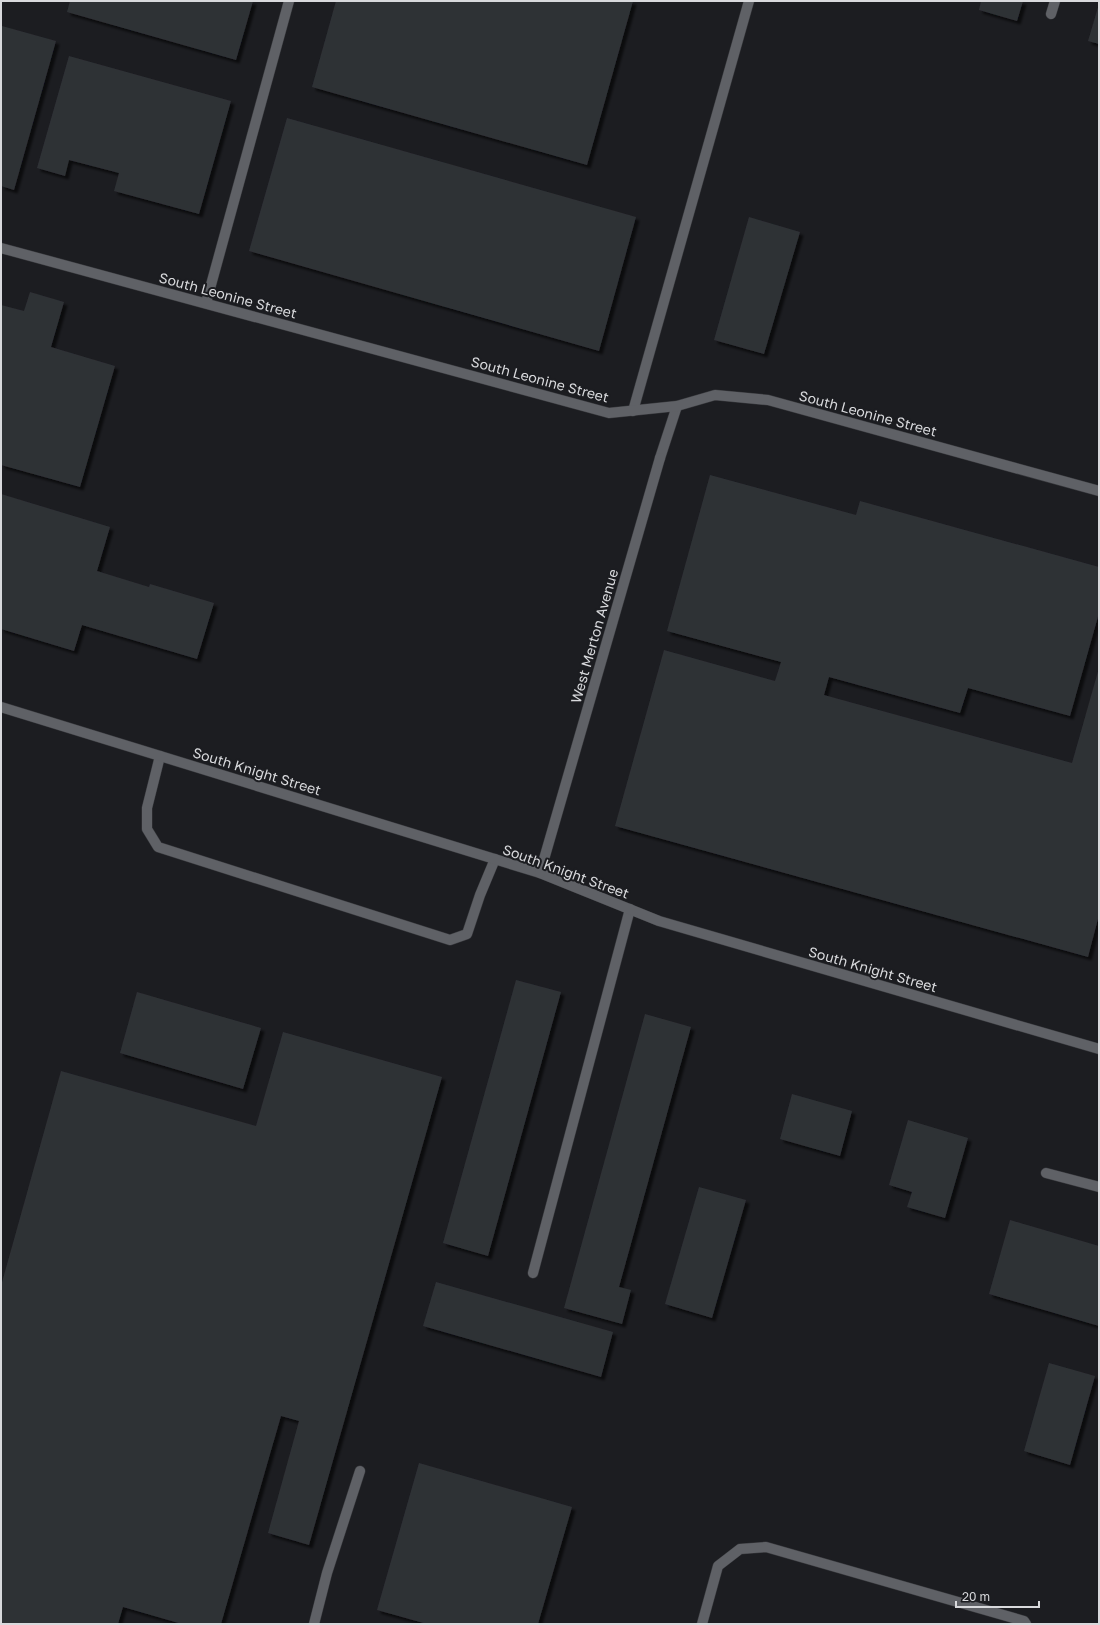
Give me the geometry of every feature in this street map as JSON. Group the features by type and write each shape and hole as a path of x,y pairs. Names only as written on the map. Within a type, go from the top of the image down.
{"street":[{"path":"206,303 289,1"},
{"path":"633,411 749,1"},
{"path":"1051,14 1055,1"},
{"name":"South Leonine Street","path":"1,248 609,413 677,406 715,395 768,400 1099,491"},
{"name":"West Merton Avenue","path":"540,873 660,458 677,406"},
{"name":"South Knight Street","path":"1,707 540,873 659,921 1099,1049"},
{"path":"160,756 147,815 147,829 158,847 450,940 467,934 480,895 495,860"},
{"path":"533,1273 630,909"},
{"path":"1046,1173 1099,1187"},
{"path":"314,1624 360,1470"},
{"path":"702,1624 718,1566 740,1549 766,1547 1024,1621 1026,1624"}],"building":[{"path":"70,1 253,1 236,60 67,12"},
{"path":"336,1 633,1 587,165 312,87"},
{"path":"981,1 1023,1 1017,21 979,10"},
{"path":"1099,4 1099,44 1088,41"},
{"path":"2,26 56,41 14,190 1,186"},
{"path":"69,56 231,101 199,214 114,191 119,173 69,160 65,176 37,168"},
{"path":"287,118 636,217 599,351 249,251"},
{"path":"749,217 800,232 764,354 714,340"},
{"path":"30,292 64,302 51,347 115,366 80,487 1,465 1,305 24,311"},
{"path":"710,475 856,515 860,501 1099,567 1099,613 1070,716 968,688 960,713 829,677 824,695 1072,763 1099,668 1099,915 1088,957 615,826 664,650 775,681 781,662 667,631"},
{"path":"1,494 110,527 97,571 149,587 150,584 214,603 197,659 82,625 74,651 1,629"},
{"path":"516,980 561,992 488,1256 443,1243"},
{"path":"137,992 261,1028 243,1089 120,1053"},
{"path":"645,1014 691,1027 619,1287 631,1290 622,1324 564,1308"},
{"path":"283,1032 442,1077 309,1545 268,1533 299,1421 281,1416 221,1624 182,1624 123,1607 118,1624 1,1624 1,1286 61,1071 256,1126"},
{"path":"792,1094 852,1111 840,1156 780,1139"},
{"path":"908,1120 968,1138 945,1218 907,1207 912,1192 889,1185"},
{"path":"699,1187 746,1200 712,1318 665,1304"},
{"path":"1010,1220 1099,1246 1099,1326 989,1294"},
{"path":"436,1282 613,1332 601,1377 423,1326"},
{"path":"1049,1363 1095,1376 1070,1465 1024,1451"},
{"path":"419,1463 572,1507 538,1624 427,1624 377,1610"}]}
